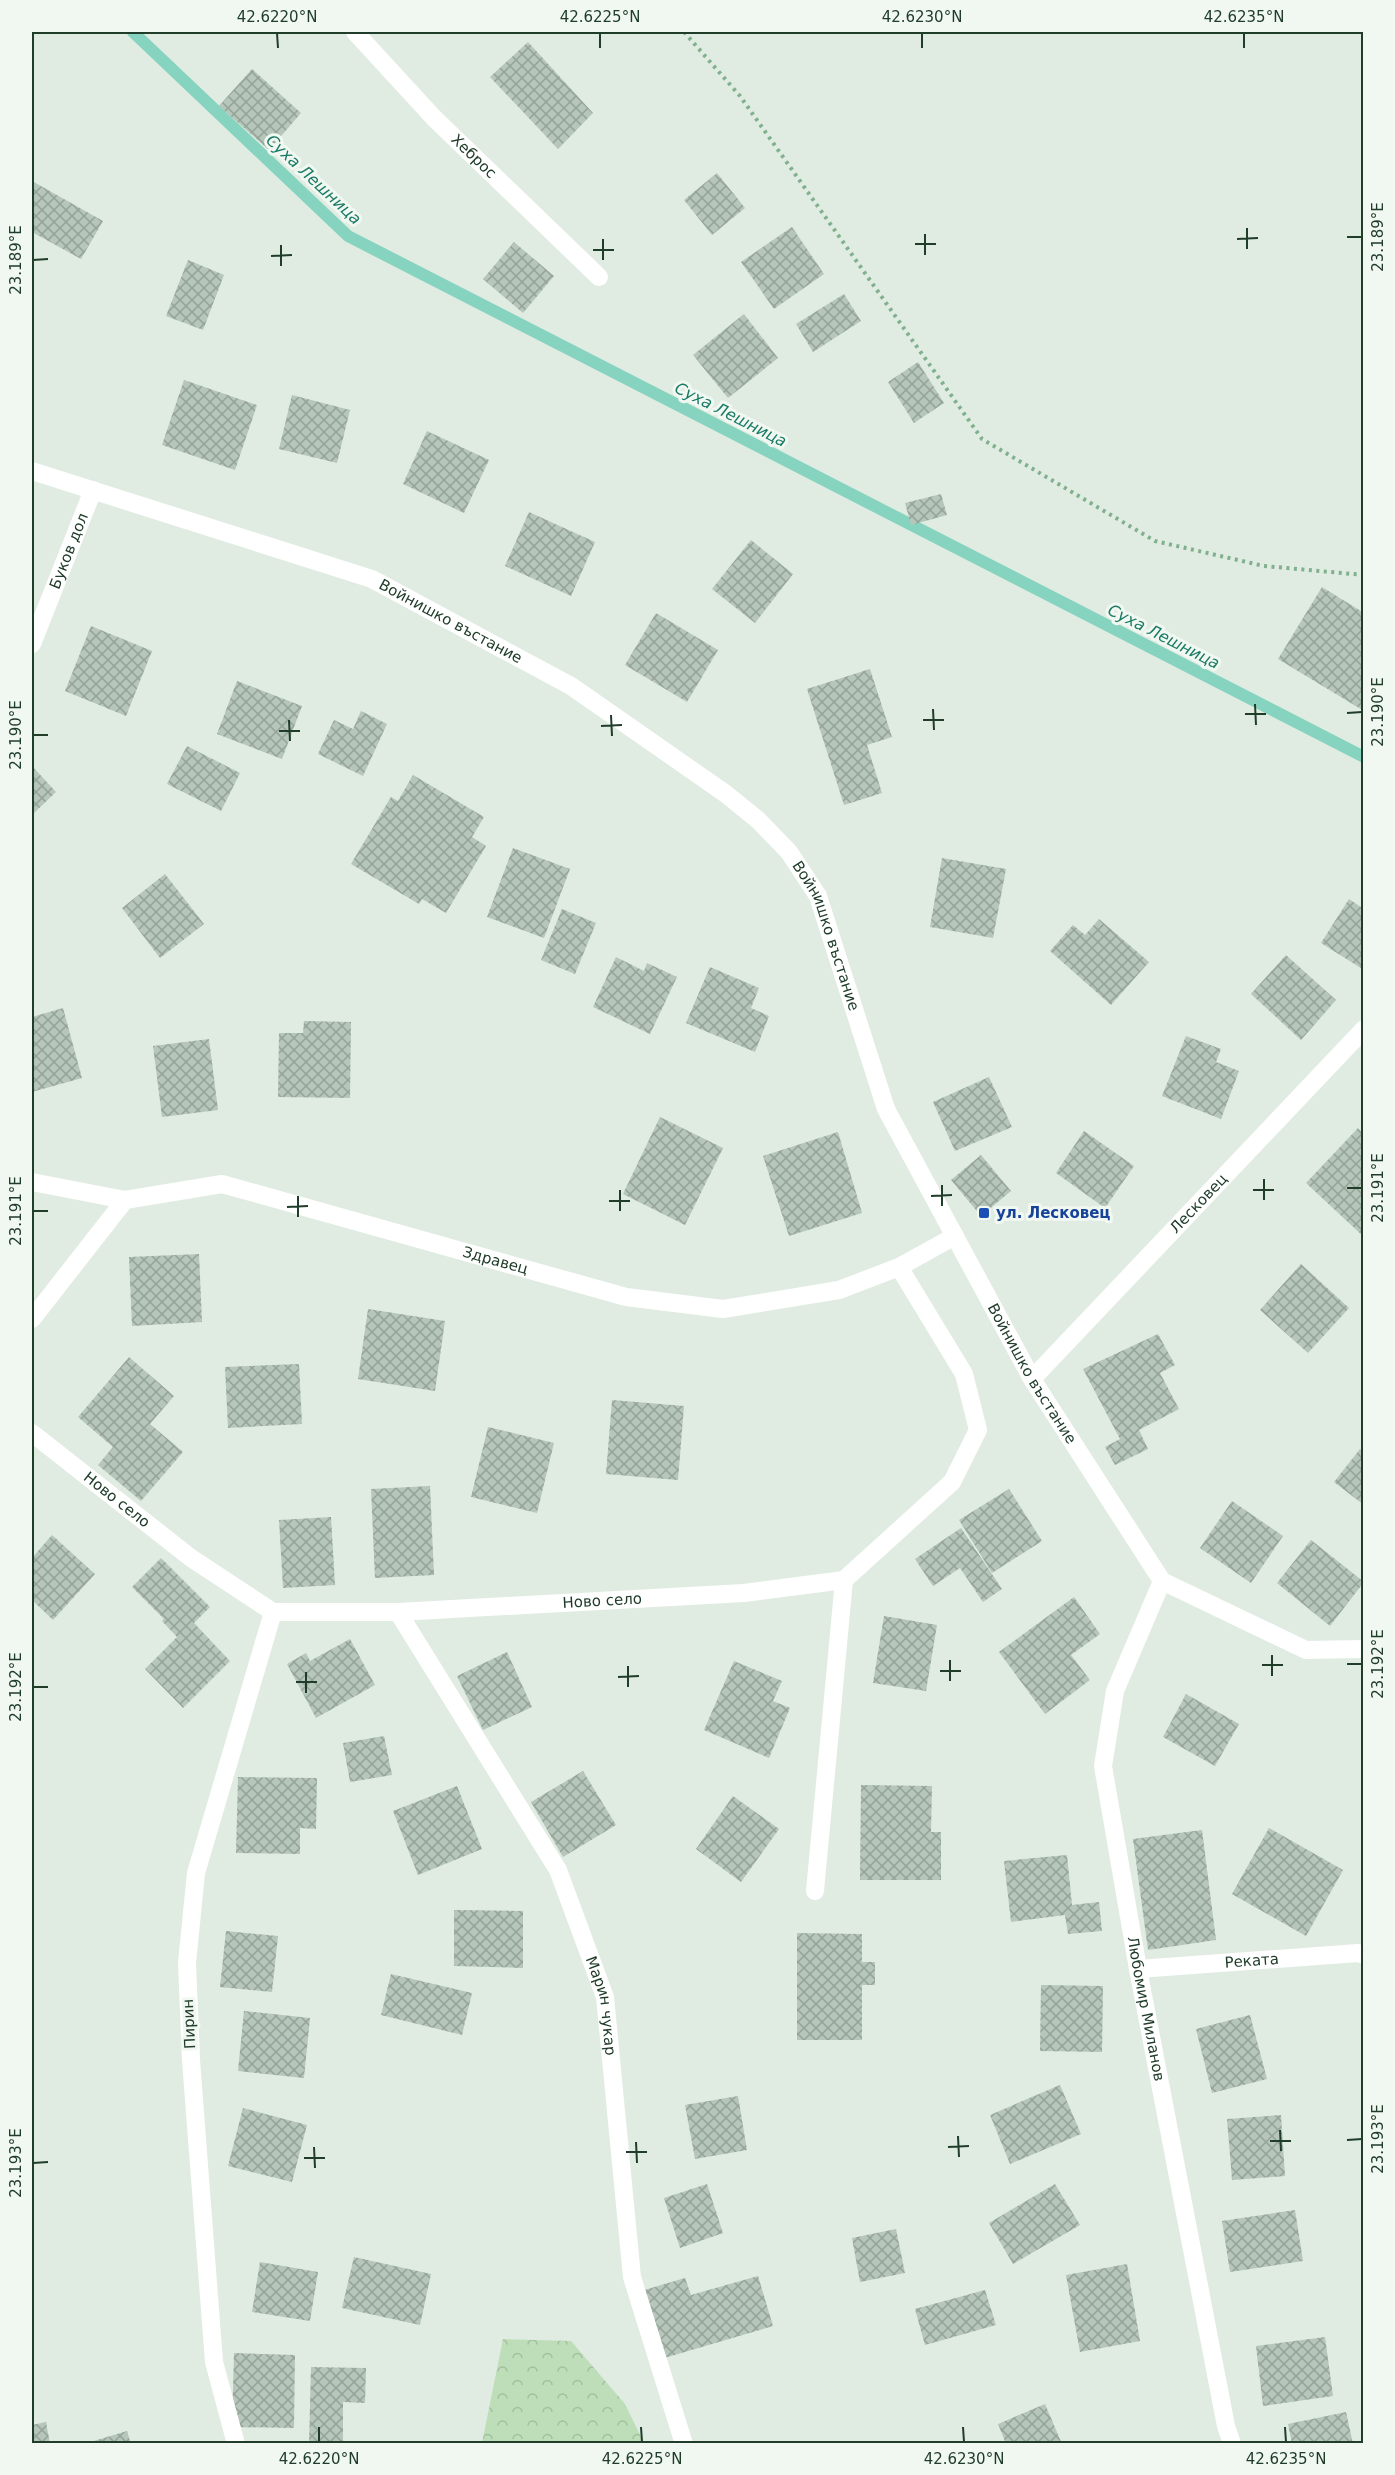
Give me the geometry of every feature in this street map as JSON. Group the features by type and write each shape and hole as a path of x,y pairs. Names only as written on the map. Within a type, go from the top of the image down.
{"street":[{"name":"Хеброс","path":"355,32 434,118 599,277"},
{"name":"Войнишко въстание","path":"32,471 372,579 571,686 726,794 758,820 789,852 818,896 886,1109 1032,1379 1162,1581"},
{"name":"Буков дол","path":"32,644 93,490"},
{"name":"Лесковец","path":"1032,1379 1364,1029"},
{"path":"1345,1048 1364,1045"},
{"name":"Здравец","path":"32,1182 125,1200 222,1184 626,1297 723,1309 839,1290 899,1268 955,1236"},
{"path":"32,1319 125,1200"},
{"path":"815,1891 844,1581 952,1482 978,1430 964,1374 899,1268"},
{"name":"Ново село","path":"32,1433 191,1558 273,1612 398,1612 744,1593 844,1581"},
{"path":"1162,1581 1306,1650 1364,1649"},
{"name":"Любомир Миланов","path":"1162,1581 1115,1691 1103,1766 1138,1969 1226,2426 1232,2444"},
{"name":"Пирин","path":"236,2444 214,2362 192,2071 187,1963 196,1874 273,1612"},
{"name":"Марин чукар","path":"398,1612 558,1870 605,1997 632,2277 684,2444"},
{"name":"Реката","path":"1138,1969 1358,1953 1364,1955"}],"path":[{"path":"684,32 740,96 981,439 1155,541 1264,566 1364,575"}],"green space":[{"path":"503,2339 571,2341 625,2404 644,2443 482,2443"}],"building":[{"path":"528,42 593,113 558,149 490,77"},
{"path":"252,69 301,113 269,150 219,106"},
{"path":"717,173 745,208 712,235 684,200"},
{"path":"32,181 103,221 81,259 32,232"},
{"path":"792,227 824,274 774,309 741,262"},
{"path":"514,242 554,276 523,313 483,279"},
{"path":"188,260 224,275 203,330 166,316"},
{"path":"844,294 861,321 813,352 796,324"},
{"path":"744,314 778,358 728,398 693,355"},
{"path":"918,362 944,403 914,423 888,382"},
{"path":"184,380 257,405 235,470 162,445"},
{"path":"292,395 350,410 337,463 279,449"},
{"path":"427,431 489,460 464,513 403,484"},
{"path":"941,494 947,515 911,525 905,503"},
{"path":"529,512 595,542 571,596 505,566"},
{"path":"751,540 793,574 755,623 712,589"},
{"path":"1322,587 1364,613 1364,711 1278,659"},
{"path":"656,613 718,650 687,702 625,665"},
{"path":"91,626 152,651 126,716 65,691"},
{"path":"870,669 892,737 867,745 882,793 844,805 807,689"},
{"path":"237,681 302,706 282,759 217,734"},
{"path":"361,711 387,724 363,776 318,754 334,720 353,729"},
{"path":"187,746 240,773 221,811 167,784"},
{"path":"32,766 56,792 32,815"},
{"path":"413,775 484,817 472,837 486,846 446,913 422,899 419,904 351,864 391,797 398,801"},
{"path":"513,848 570,869 544,938 487,917"},
{"path":"942,858 1006,869 993,938 930,927"},
{"path":"165,874 204,924 160,958 122,908"},
{"path":"1349,899 1364,909 1364,970 1321,943"},
{"path":"562,909 596,923 575,974 541,960"},
{"path":"1099,919 1149,962 1111,1005 1050,951 1073,925 1085,935"},
{"path":"1286,955 1336,1000 1301,1040 1251,994"},
{"path":"616,957 644,971 647,963 677,977 650,1034 593,1007"},
{"path":"710,967 759,988 751,1008 769,1016 755,1052 686,1023"},
{"path":"63,1008 82,1078 32,1092 32,1017"},
{"path":"304,1021 351,1022 350,1098 278,1097 279,1033 303,1033"},
{"path":"1186,1036 1221,1049 1216,1062 1239,1071 1221,1119 1162,1096"},
{"path":"209,1039 218,1110 162,1117 153,1046"},
{"path":"989,1077 1012,1127 955,1151 933,1102"},
{"path":"660,1117 723,1148 685,1225 623,1194"},
{"path":"1358,1128 1364,1134 1364,1237 1306,1183"},
{"path":"1084,1131 1134,1166 1105,1208 1056,1173"},
{"path":"838,1132 862,1213 789,1236 763,1156"},
{"path":"981,1155 1011,1191 981,1216 951,1180"},
{"path":"199,1254 202,1322 132,1326 129,1257"},
{"path":"1301,1264 1349,1308 1308,1353 1260,1310"},
{"path":"368,1309 445,1321 435,1391 358,1379"},
{"path":"1158,1334 1175,1365 1160,1373 1179,1409 1139,1430 1148,1449 1115,1465 1105,1447 1120,1439 1083,1369"},
{"path":"129,1357 174,1396 150,1424 183,1452 141,1501 98,1465 113,1447 78,1417"},
{"path":"299,1364 302,1424 228,1428 225,1367"},
{"path":"612,1400 684,1406 678,1480 606,1474"},
{"path":"488,1427 554,1443 537,1513 471,1497"},
{"path":"1360,1449 1364,1452 1364,1505 1334,1482"},
{"path":"430,1486 434,1575 375,1578 371,1489"},
{"path":"1009,1489 1042,1541 992,1573 959,1520"},
{"path":"1232,1501 1283,1536 1251,1583 1200,1548"},
{"path":"331,1517 335,1585 283,1588 279,1520"},
{"path":"961,1528 1002,1589 983,1602 960,1568 933,1586 915,1559"},
{"path":"52,1535 95,1574 53,1620 32,1600 32,1558"},
{"path":"1311,1540 1364,1582 1330,1626 1277,1583"},
{"path":"161,1558 210,1607 194,1623 230,1661 183,1708 145,1669 177,1637 162,1621 164,1619 132,1587"},
{"path":"1074,1597 1100,1634 1071,1655 1090,1680 1045,1714 999,1652"},
{"path":"884,1616 937,1625 926,1691 873,1683"},
{"path":"350,1639 375,1685 316,1718 287,1664 306,1653 310,1661"},
{"path":"507,1652 532,1707 483,1730 457,1676"},
{"path":"734,1661 782,1681 773,1701 790,1708 769,1758 704,1730"},
{"path":"1186,1694 1239,1724 1215,1766 1163,1737"},
{"path":"384,1736 392,1775 350,1782 343,1743"},
{"path":"583,1771 616,1825 563,1857 531,1802"},
{"path":"238,1777 317,1778 316,1829 300,1828 300,1854 236,1853"},
{"path":"861,1785 932,1786 931,1832 941,1832 941,1880 860,1880"},
{"path":"457,1786 482,1849 418,1875 393,1811"},
{"path":"733,1796 779,1829 741,1882 696,1849"},
{"path":"1269,1828 1343,1870 1306,1936 1232,1894"},
{"path":"1202,1830 1216,1940 1148,1950 1133,1839"},
{"path":"1067,1855 1072,1905 1099,1902 1102,1931 1068,1934 1065,1915 1011,1922 1004,1861"},
{"path":"454,1910 523,1911 523,1968 454,1966"},
{"path":"226,1931 278,1936 272,1992 220,1987"},
{"path":"797,1933 862,1934 862,1962 875,1962 875,1985 862,1985 862,2040 797,2040"},
{"path":"391,1974 472,1993 462,2035 381,2015"},
{"path":"1041,1985 1103,1986 1102,2052 1040,2051"},
{"path":"244,2011 310,2018 304,2078 238,2071"},
{"path":"1250,2015 1267,2079 1212,2093 1196,2029"},
{"path":"1060,2085 1081,2134 1010,2164 990,2115"},
{"path":"738,2096 747,2150 695,2159 685,2105"},
{"path":"243,2108 307,2125 292,2182 228,2166"},
{"path":"1281,2115 1285,2176 1232,2180 1227,2119"},
{"path":"707,2184 723,2233 680,2248 664,2198"},
{"path":"1055,2184 1080,2225 1013,2264 989,2223"},
{"path":"1295,2210 1303,2261 1230,2272 1222,2221"},
{"path":"896,2229 905,2273 860,2282 852,2238"},
{"path":"354,2257 431,2274 420,2325 342,2308"},
{"path":"260,2262 318,2272 310,2321 252,2312"},
{"path":"1127,2264 1140,2341 1080,2352 1066,2275"},
{"path":"758,2276 773,2326 661,2359 641,2291 685,2278 691,2295"},
{"path":"985,2290 996,2325 925,2345 915,2309"},
{"path":"1325,2337 1333,2396 1263,2406 1256,2346"},
{"path":"234,2353 295,2355 294,2428 232,2427"},
{"path":"311,2367 366,2368 365,2403 343,2402 343,2444 309,2444"},
{"path":"1045,2404 1062,2444 1006,2444 998,2424"},
{"path":"1346,2412 1353,2444 1292,2444 1288,2424"},
{"path":"46,2422 50,2444 32,2444 32,2425"},
{"path":"127,2431 131,2444 87,2444 87,2443"}],"waterway":[{"name":"Суха Лешница","path":"133,32 348,236 1364,757"}],"place":[{"name":"ул. Лесковец","path":"984,1213"}]}
